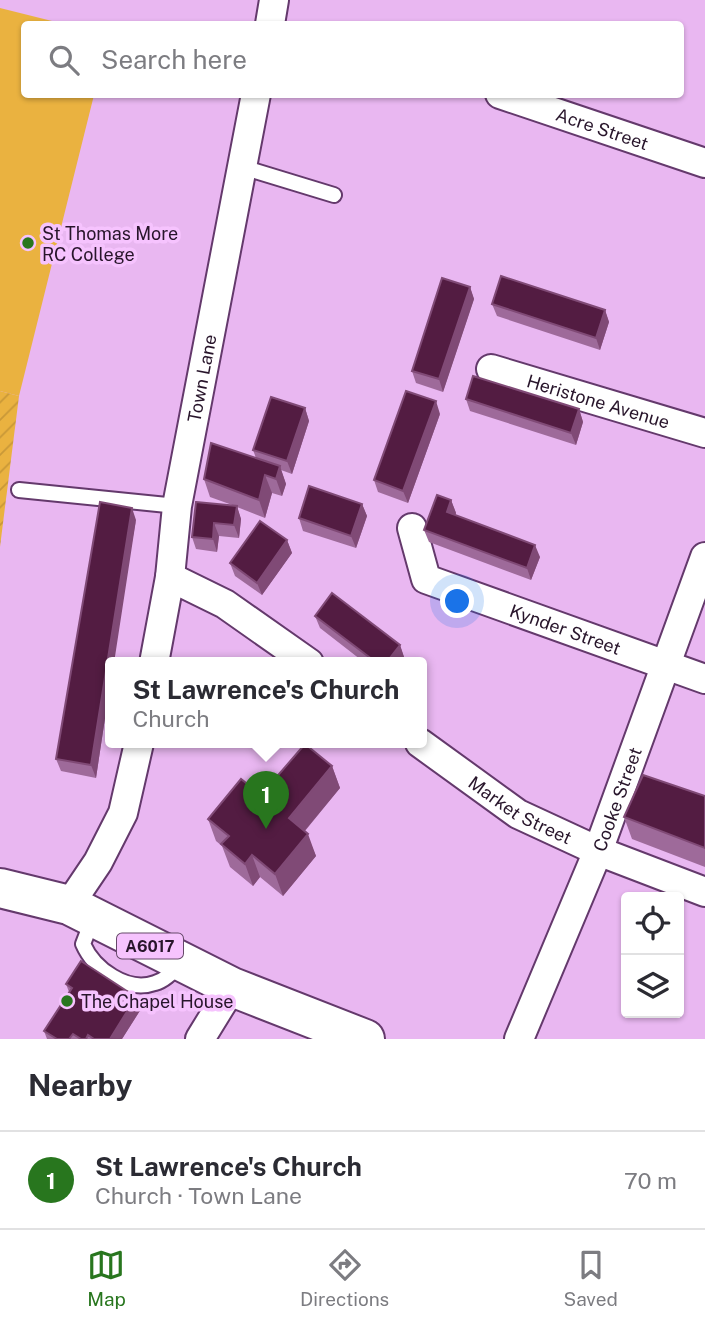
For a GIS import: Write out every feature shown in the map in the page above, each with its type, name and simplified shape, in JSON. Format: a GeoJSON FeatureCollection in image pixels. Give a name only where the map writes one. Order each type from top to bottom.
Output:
{"type":"FeatureCollection","features":[{"type":"Feature","properties":{"kind":"highway","name":"A6017"},"geometry":{"type":"LineString","coordinates":[[0,887],[81,912],[232,987],[365,1039]]}},
{"type":"Feature","properties":{"kind":"street","name":"Town Lane"},"geometry":{"type":"LineString","coordinates":[[156,657],[170,577],[177,506],[255,98]]}},
{"type":"Feature","properties":{"kind":"street","name":"Acre Street"},"geometry":{"type":"LineString","coordinates":[[512,98],[705,163]]}},
{"type":"Feature","properties":{"kind":"street","name":"Heristone Avenue"},"geometry":{"type":"LineString","coordinates":[[491,369],[705,433]]}},
{"type":"Feature","properties":{"kind":"street","name":"Kynder Street"},"geometry":{"type":"LineString","coordinates":[[412,528],[426,579],[705,679]]}},
{"type":"Feature","properties":{"kind":"street","name":"Cooke Street"},"geometry":{"type":"LineString","coordinates":[[519,1039],[598,851],[705,557]]}},
{"type":"Feature","properties":{"kind":"street"},"geometry":{"type":"LineString","coordinates":[[170,577],[225,604],[300,657]]}},
{"type":"Feature","properties":{"kind":"street","name":"Market Street"},"geometry":{"type":"LineString","coordinates":[[427,747],[518,814],[598,851],[705,892]]}},
{"type":"Feature","properties":{"kind":"street"},"geometry":{"type":"LineString","coordinates":[[81,912],[98,862],[123,813],[138,748]]}},
{"type":"Feature","properties":{"kind":"street"},"geometry":{"type":"LineString","coordinates":[[200,1039],[232,987]]}},
{"type":"Feature","properties":{"kind":"lane"},"geometry":{"type":"LineString","coordinates":[[242,167],[334,195]]}},
{"type":"Feature","properties":{"kind":"lane"},"geometry":{"type":"LineString","coordinates":[[19,490],[177,506]]}},
{"type":"Feature","properties":{"kind":"shaded area","name":"St Thomas More RC College"},"geometry":{"type":"Polygon","coordinates":[[[0,8],[52,21],[21,21],[21,98],[93,98],[19,396],[0,391],[0,8]]]}},
{"type":"Feature","properties":{"kind":"shaded area"},"geometry":{"type":"Polygon","coordinates":[[[0,391],[19,396],[0,547],[0,391]]]}},
{"type":"Feature","properties":{"kind":"building"},"geometry":{"type":"Polygon","coordinates":[[[501,276],[605,310],[596,338],[492,304],[501,276]]]}},
{"type":"Feature","properties":{"kind":"building"},"geometry":{"type":"Polygon","coordinates":[[[442,278],[470,287],[439,379],[412,371],[442,278]]]}},
{"type":"Feature","properties":{"kind":"building"},"geometry":{"type":"Polygon","coordinates":[[[473,376],[579,409],[571,433],[466,399],[473,376]]]}},
{"type":"Feature","properties":{"kind":"building"},"geometry":{"type":"Polygon","coordinates":[[[406,391],[436,401],[403,491],[374,480],[406,391]]]}},
{"type":"Feature","properties":{"kind":"building"},"geometry":{"type":"Polygon","coordinates":[[[271,397],[305,408],[287,461],[253,450],[271,397]]]}},
{"type":"Feature","properties":{"kind":"building"},"geometry":{"type":"Polygon","coordinates":[[[211,443],[280,466],[276,479],[265,475],[259,500],[204,479],[211,443]]]}},
{"type":"Feature","properties":{"kind":"building"},"geometry":{"type":"Polygon","coordinates":[[[309,486],[362,504],[351,536],[299,518],[309,486]]]}},
{"type":"Feature","properties":{"kind":"building"},"geometry":{"type":"Polygon","coordinates":[[[437,495],[451,500],[447,512],[535,545],[527,568],[424,530],[437,495]]]}},
{"type":"Feature","properties":{"kind":"building"},"geometry":{"type":"Polygon","coordinates":[[[100,502],[132,508],[108,657],[105,657],[105,677],[91,765],[56,759],[100,502]]]}},
{"type":"Feature","properties":{"kind":"building"},"geometry":{"type":"Polygon","coordinates":[[[196,502],[237,506],[234,525],[214,523],[213,539],[192,537],[196,502]]]}},
{"type":"Feature","properties":{"kind":"building"},"geometry":{"type":"Polygon","coordinates":[[[260,521],[287,540],[257,583],[230,563],[260,521]]]}},
{"type":"Feature","properties":{"kind":"building"},"geometry":{"type":"Polygon","coordinates":[[[332,593],[400,645],[391,657],[369,657],[315,616],[332,593]]]}},
{"type":"Feature","properties":{"kind":"building"},"geometry":{"type":"Polygon","coordinates":[[[302,748],[310,748],[332,766],[289,818],[308,834],[275,874],[252,855],[245,864],[221,844],[229,836],[208,819],[241,779],[261,795],[302,748]]]}},
{"type":"Feature","properties":{"kind":"building"},"geometry":{"type":"Polygon","coordinates":[[[643,775],[705,796],[705,848],[624,817],[643,775]]]}},
{"type":"Feature","properties":{"kind":"building"},"geometry":{"type":"Polygon","coordinates":[[[81,961],[136,997],[110,1039],[94,1039],[88,1035],[86,1039],[81,1039],[73,1034],[69,1039],[57,1039],[44,1031],[72,988],[66,984],[81,961]]]}},
{"type":"Feature","properties":{"kind":"place","name":"St Thomas More RC College"},"geometry":{"type":"Point","coordinates":[28,243]}},
{"type":"Feature","properties":{"kind":"place","name":"St Lawrence's Church"},"geometry":{"type":"Point","coordinates":[266,829]}},
{"type":"Feature","properties":{"kind":"place","name":"The Chapel House"},"geometry":{"type":"Point","coordinates":[67,1001]}}]}
